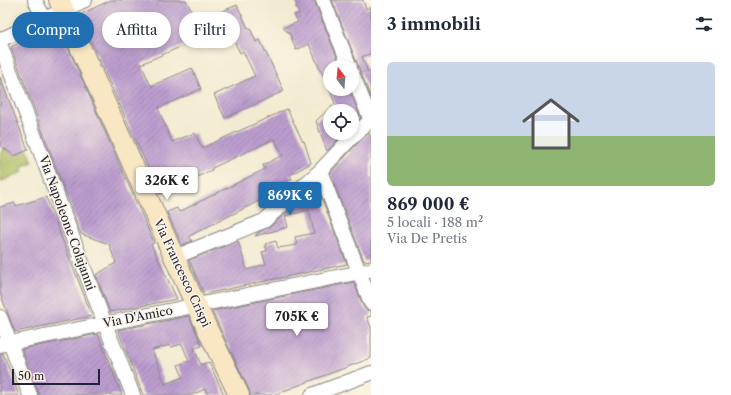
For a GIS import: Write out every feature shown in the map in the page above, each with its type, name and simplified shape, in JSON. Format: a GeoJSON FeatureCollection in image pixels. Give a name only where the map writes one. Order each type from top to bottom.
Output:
{"type":"FeatureCollection","features":[{"type":"Feature","properties":{"kind":"main road","name":"Via Francesco Crispi"},"geometry":{"type":"LineString","coordinates":[[63,10],[174,257],[239,395]]}},
{"type":"Feature","properties":{"kind":"street"},"geometry":{"type":"LineString","coordinates":[[35,0],[41,12]]}},
{"type":"Feature","properties":{"kind":"street"},"geometry":{"type":"LineString","coordinates":[[63,10],[85,0]]}},
{"type":"Feature","properties":{"kind":"street"},"geometry":{"type":"LineString","coordinates":[[323,0],[347,60]]}},
{"type":"Feature","properties":{"kind":"street"},"geometry":{"type":"LineString","coordinates":[[1,45],[12,38]]}},
{"type":"Feature","properties":{"kind":"street","name":"Via Napoleone Colajanni"},"geometry":{"type":"LineString","coordinates":[[1,45],[133,395]]}},
{"type":"Feature","properties":{"kind":"street"},"geometry":{"type":"LineString","coordinates":[[174,257],[264,221],[320,171],[353,136],[371,120],[368,103],[359,86]]}},
{"type":"Feature","properties":{"kind":"street"},"geometry":{"type":"LineString","coordinates":[[320,171],[365,271],[371,303]]}},
{"type":"Feature","properties":{"kind":"street","name":"Via D'Amico"},"geometry":{"type":"LineString","coordinates":[[5,344],[365,271]]}},
{"type":"Feature","properties":{"kind":"street"},"geometry":{"type":"LineString","coordinates":[[0,318],[5,344],[30,395]]}},
{"type":"Feature","properties":{"kind":"street"},"geometry":{"type":"LineString","coordinates":[[312,395],[371,373]]}},
{"type":"Feature","properties":{"kind":"green space"},"geometry":{"type":"Polygon","coordinates":[[[3,148],[14,156],[28,150],[33,162],[21,167],[23,172],[0,182],[0,155],[3,148]]]}},
{"type":"Feature","properties":{"kind":"building"},"geometry":{"type":"Polygon","coordinates":[[[111,0],[186,0],[192,12],[179,12],[179,48],[141,64],[151,86],[192,68],[201,89],[158,108],[172,142],[195,133],[202,148],[287,109],[303,142],[304,141],[311,163],[290,175],[292,179],[275,187],[277,192],[189,236],[192,241],[182,245],[167,212],[177,208],[179,212],[265,169],[263,165],[283,155],[274,139],[160,194],[94,48],[94,12],[85,12],[111,0]]]}},
{"type":"Feature","properties":{"kind":"building"},"geometry":{"type":"Polygon","coordinates":[[[295,0],[315,0],[338,60],[323,60],[323,74],[309,44],[296,50],[290,34],[283,28],[298,22],[294,15],[299,14],[296,7],[297,5],[295,0]]]}},
{"type":"Feature","properties":{"kind":"building"},"geometry":{"type":"Polygon","coordinates":[[[332,0],[363,0],[366,9],[371,7],[371,53],[362,57],[368,72],[371,72],[371,98],[359,68],[359,60],[356,60],[332,0]]]}},
{"type":"Feature","properties":{"kind":"building"},"geometry":{"type":"Polygon","coordinates":[[[237,5],[256,42],[260,40],[284,91],[225,118],[214,95],[255,76],[243,51],[240,53],[238,48],[240,48],[240,12],[220,12],[237,5]]]}},
{"type":"Feature","properties":{"kind":"building"},"geometry":{"type":"Polygon","coordinates":[[[11,47],[68,48],[154,243],[151,244],[177,299],[110,312],[96,275],[116,263],[109,244],[81,234],[11,47]]]}},
{"type":"Feature","properties":{"kind":"building"},"geometry":{"type":"Polygon","coordinates":[[[0,77],[28,150],[14,156],[0,145],[0,77]]]}},
{"type":"Feature","properties":{"kind":"building"},"geometry":{"type":"Polygon","coordinates":[[[332,96],[352,96],[355,104],[334,104],[335,103],[332,96]]]}},
{"type":"Feature","properties":{"kind":"building"},"geometry":{"type":"Polygon","coordinates":[[[323,114],[323,140],[337,140],[327,151],[316,121],[323,114]]]}},
{"type":"Feature","properties":{"kind":"building"},"geometry":{"type":"Polygon","coordinates":[[[369,133],[371,138],[371,260],[364,261],[330,173],[369,133]]]}},
{"type":"Feature","properties":{"kind":"building"},"geometry":{"type":"Polygon","coordinates":[[[317,186],[347,264],[204,294],[189,260],[238,241],[247,270],[266,264],[262,252],[267,251],[265,244],[276,241],[278,248],[297,245],[295,237],[314,233],[309,210],[285,216],[288,227],[255,236],[259,232],[270,227],[317,186]]]}},
{"type":"Feature","properties":{"kind":"building"},"geometry":{"type":"Polygon","coordinates":[[[46,197],[92,316],[15,332],[0,293],[0,207],[15,203],[16,206],[46,197]]]}},
{"type":"Feature","properties":{"kind":"building"},"geometry":{"type":"Polygon","coordinates":[[[354,282],[363,306],[366,310],[371,311],[371,316],[367,317],[371,327],[371,358],[273,395],[250,395],[212,311],[354,282]]]}},
{"type":"Feature","properties":{"kind":"building"},"geometry":{"type":"Polygon","coordinates":[[[189,316],[202,346],[194,348],[201,365],[209,362],[224,395],[208,395],[205,389],[192,395],[143,395],[118,330],[189,316]],[[182,344],[171,347],[170,345],[152,350],[165,384],[183,377],[178,365],[189,361],[182,344]]]}},
{"type":"Feature","properties":{"kind":"building"},"geometry":{"type":"Polygon","coordinates":[[[98,334],[122,395],[39,395],[22,349],[98,334]]]}},
{"type":"Feature","properties":{"kind":"building"},"geometry":{"type":"Polygon","coordinates":[[[0,353],[3,353],[19,395],[0,395],[0,353]]]}}]}
